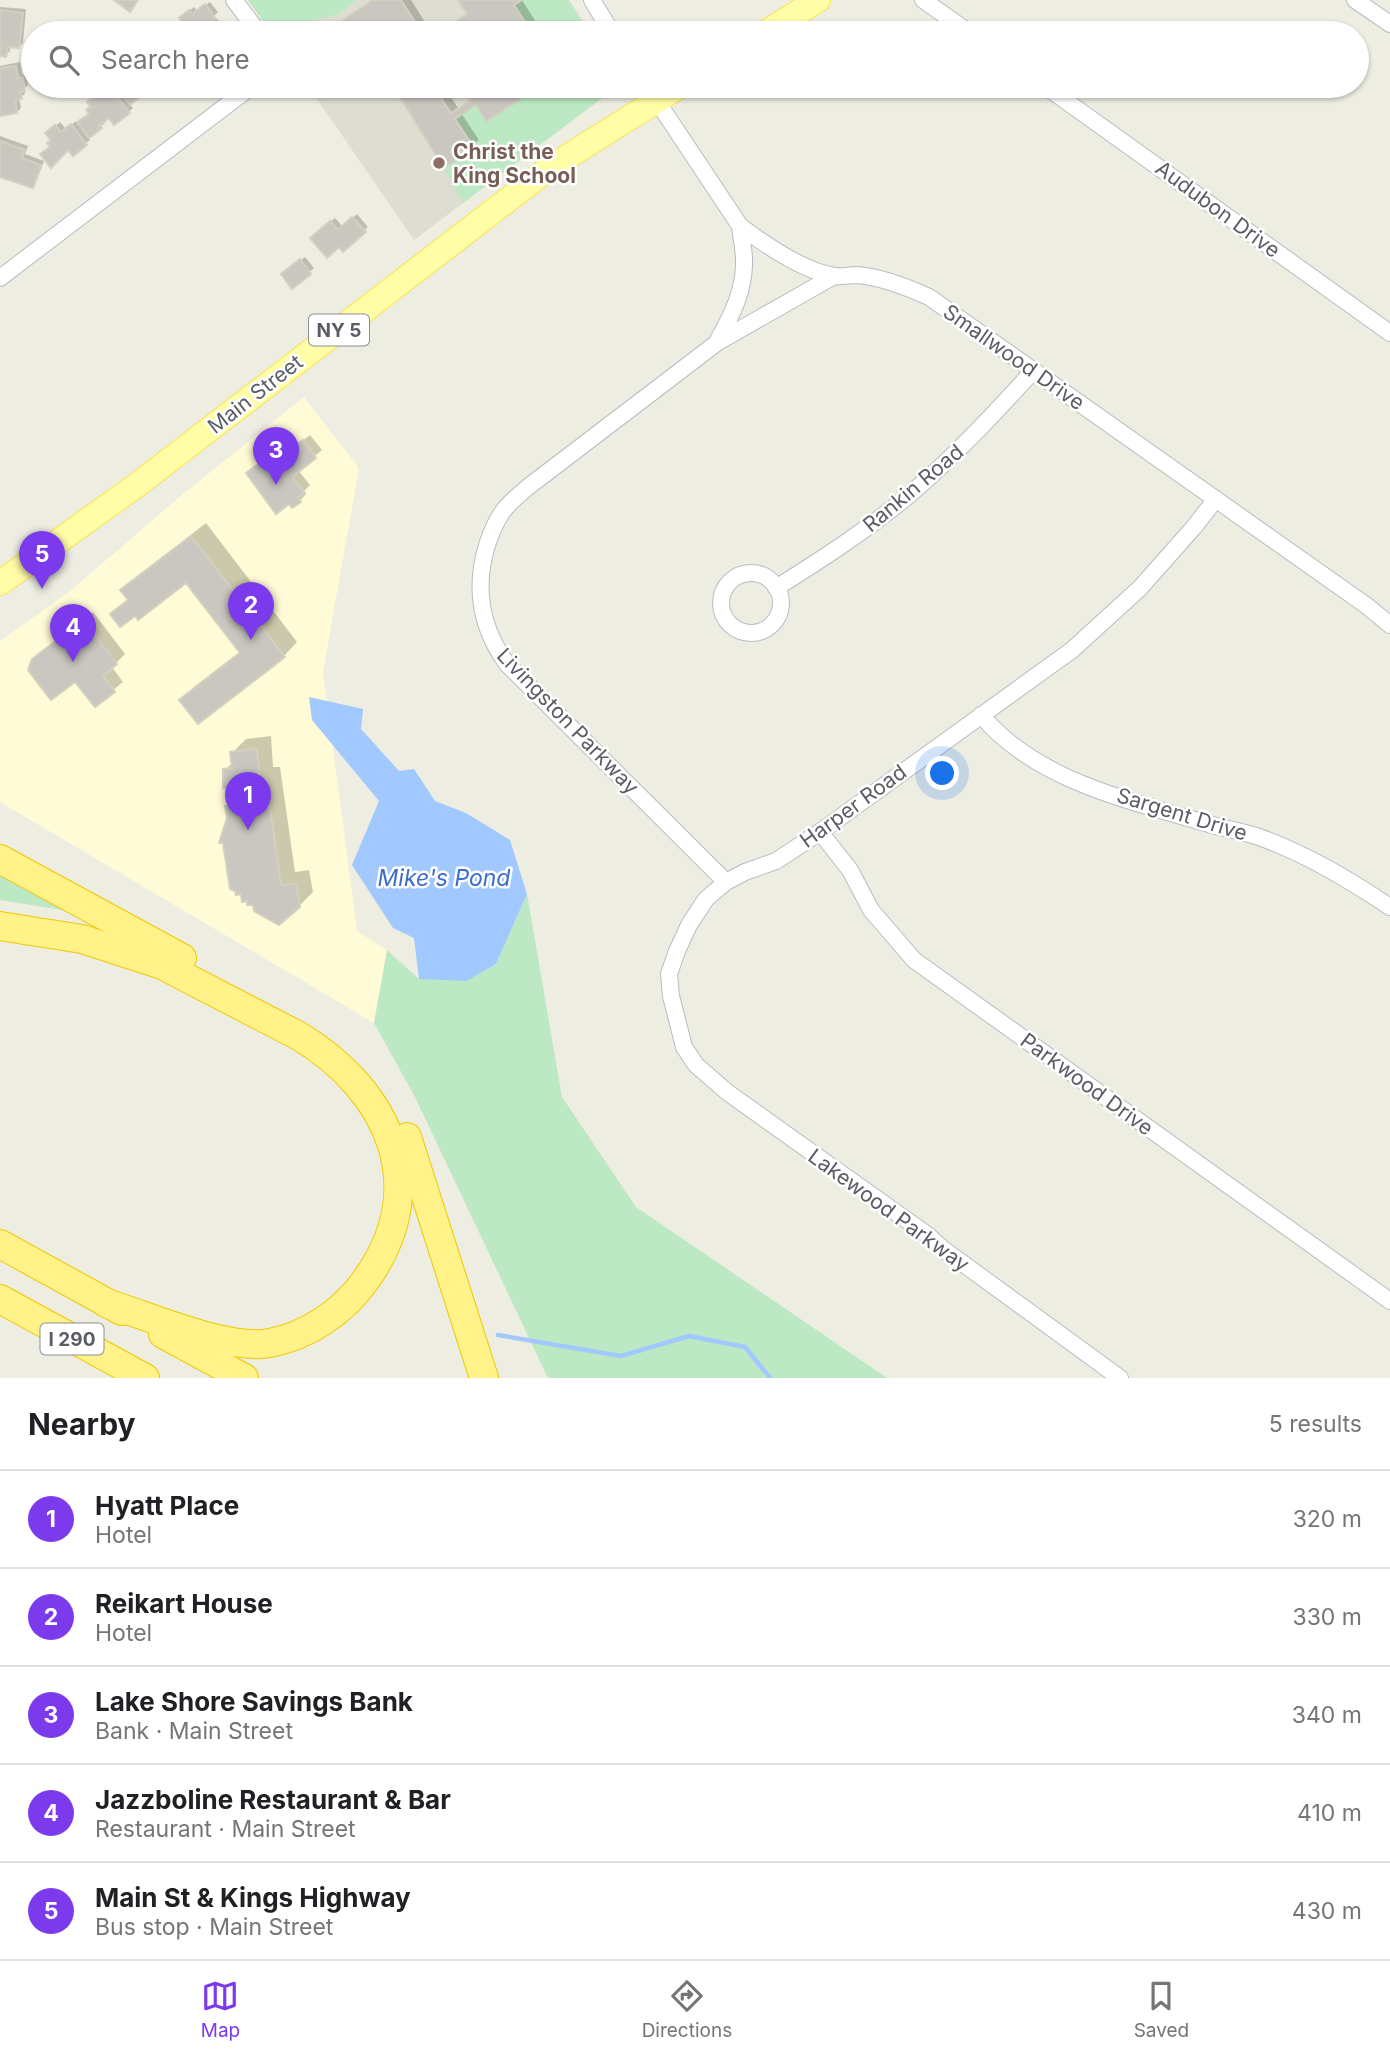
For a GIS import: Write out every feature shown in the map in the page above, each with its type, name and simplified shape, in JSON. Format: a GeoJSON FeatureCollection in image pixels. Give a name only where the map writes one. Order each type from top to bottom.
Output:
{"type":"FeatureCollection","features":[{"type":"Feature","properties":{"kind":"highway"},"geometry":{"type":"LineString","coordinates":[[0,859],[329,1038],[361,1064],[380,1085],[406,1134],[484,1378]]}},
{"type":"Feature","properties":{"kind":"highway"},"geometry":{"type":"LineString","coordinates":[[0,911],[97,928],[185,959]]}},
{"type":"Feature","properties":{"kind":"highway"},"geometry":{"type":"LineString","coordinates":[[0,926],[82,939],[162,965],[299,1035],[320,1049],[369,1097],[392,1146],[399,1176],[399,1202],[386,1248],[357,1293],[334,1314],[312,1327],[270,1343],[249,1345],[197,1332],[106,1303]]}},
{"type":"Feature","properties":{"kind":"highway","name":"I 290"},"geometry":{"type":"LineString","coordinates":[[0,1244],[244,1378]]}},
{"type":"Feature","properties":{"kind":"highway","name":"I 290"},"geometry":{"type":"LineString","coordinates":[[0,1299],[145,1378]]}},
{"type":"Feature","properties":{"kind":"main road"},"geometry":{"type":"LineString","coordinates":[[784,21],[818,0]]}},
{"type":"Feature","properties":{"kind":"main road","name":"Main Street"},"geometry":{"type":"LineString","coordinates":[[0,582],[137,485],[548,169],[645,98]]}},
{"type":"Feature","properties":{"kind":"street"},"geometry":{"type":"LineString","coordinates":[[234,0],[250,21]]}},
{"type":"Feature","properties":{"kind":"street"},"geometry":{"type":"LineString","coordinates":[[592,0],[605,21]]}},
{"type":"Feature","properties":{"kind":"street"},"geometry":{"type":"LineString","coordinates":[[923,0],[953,21]]}},
{"type":"Feature","properties":{"kind":"street"},"geometry":{"type":"LineString","coordinates":[[1355,0],[1390,24]]}},
{"type":"Feature","properties":{"kind":"street"},"geometry":{"type":"LineString","coordinates":[[0,277],[236,98]]}},
{"type":"Feature","properties":{"kind":"street","name":"Smallwood Drive"},"geometry":{"type":"LineString","coordinates":[[655,98],[740,226],[791,260],[834,276],[858,275],[911,288],[929,298],[1216,499],[1390,625]]}},
{"type":"Feature","properties":{"kind":"street","name":"Audubon Drive"},"geometry":{"type":"LineString","coordinates":[[1062,98],[1390,333]]}},
{"type":"Feature","properties":{"kind":"street","name":"Livingston Parkway"},"geometry":{"type":"LineString","coordinates":[[718,342],[735,309],[741,286],[744,260],[740,226]]}},
{"type":"Feature","properties":{"kind":"street","name":"Livingston Parkway"},"geometry":{"type":"LineString","coordinates":[[726,882],[507,664],[487,632],[480,597],[484,556],[504,509],[528,487],[718,342],[834,276]]}},
{"type":"Feature","properties":{"kind":"street","name":"Rankin Road"},"geometry":{"type":"LineString","coordinates":[[776,588],[829,554],[909,495],[990,419],[1034,370]]}},
{"type":"Feature","properties":{"kind":"street","name":"Harper Road"},"geometry":{"type":"LineString","coordinates":[[677,1025],[669,974],[689,925],[706,899],[726,882],[776,861],[820,832],[1072,650],[1140,587],[1216,499]]}},
{"type":"Feature","properties":{"kind":"street","name":"Sargent Drive"},"geometry":{"type":"LineString","coordinates":[[981,715],[1012,747],[1074,780],[1126,799],[1256,836],[1290,849],[1344,877],[1390,906]]}},
{"type":"Feature","properties":{"kind":"street","name":"Parkwood Drive"},"geometry":{"type":"LineString","coordinates":[[820,832],[850,870],[871,910],[914,960],[1390,1301]]}},
{"type":"Feature","properties":{"kind":"street","name":"Lakewood Parkway"},"geometry":{"type":"LineString","coordinates":[[677,1025],[684,1047],[696,1065],[727,1092],[929,1236],[1120,1378]]}},
{"type":"Feature","properties":{"kind":"shaded area"},"geometry":{"type":"Polygon","coordinates":[[[248,0],[569,0],[583,21],[263,21],[248,0]]]}},
{"type":"Feature","properties":{"kind":"shaded area","name":"Christ the King School"},"geometry":{"type":"Polygon","coordinates":[[[316,98],[602,98],[414,240],[316,98]]]}},
{"type":"Feature","properties":{"kind":"shaded area"},"geometry":{"type":"Polygon","coordinates":[[[304,397],[359,468],[323,672],[357,931],[387,950],[374,1023],[0,802],[0,641],[69,592],[183,494],[304,397]]]}},
{"type":"Feature","properties":{"kind":"green space"},"geometry":{"type":"Polygon","coordinates":[[[248,0],[356,0],[338,13],[318,18],[318,21],[263,21],[248,0]]]}},
{"type":"Feature","properties":{"kind":"green space"},"geometry":{"type":"Polygon","coordinates":[[[522,0],[568,0],[581,21],[524,21],[514,5],[522,0]]]}},
{"type":"Feature","properties":{"kind":"green space"},"geometry":{"type":"Polygon","coordinates":[[[523,98],[602,98],[463,203],[444,168],[473,149],[455,119],[476,105],[486,121],[523,98]]]}},
{"type":"Feature","properties":{"kind":"green space"},"geometry":{"type":"Polygon","coordinates":[[[0,867],[68,911],[0,900],[0,867]]]}},
{"type":"Feature","properties":{"kind":"green space"},"geometry":{"type":"Polygon","coordinates":[[[527,894],[562,1097],[636,1207],[887,1378],[548,1378],[414,1095],[374,1023],[387,950],[419,979],[496,964],[527,894]]]}},
{"type":"Feature","properties":{"kind":"water","name":"Mike's Pond"},"geometry":{"type":"Polygon","coordinates":[[[309,697],[363,709],[361,729],[399,771],[414,769],[435,801],[466,813],[510,840],[527,894],[496,964],[466,981],[419,979],[414,938],[393,928],[352,865],[379,801],[312,720],[309,697]]]}},
{"type":"Feature","properties":{"kind":"building"},"geometry":{"type":"Polygon","coordinates":[[[114,0],[138,0],[130,12],[114,0]]]}},
{"type":"Feature","properties":{"kind":"building"},"geometry":{"type":"Polygon","coordinates":[[[373,0],[401,0],[414,21],[341,21],[373,0]]]}},
{"type":"Feature","properties":{"kind":"building"},"geometry":{"type":"Polygon","coordinates":[[[458,0],[522,0],[514,5],[524,21],[459,21],[467,14],[458,0]]]}},
{"type":"Feature","properties":{"kind":"building"},"geometry":{"type":"Polygon","coordinates":[[[205,4],[215,18],[211,21],[181,21],[179,18],[189,10],[192,14],[205,4]]]}},
{"type":"Feature","properties":{"kind":"building"},"geometry":{"type":"Polygon","coordinates":[[[0,10],[23,13],[19,48],[8,47],[6,57],[0,56],[0,10]]]}},
{"type":"Feature","properties":{"kind":"building"},"geometry":{"type":"Polygon","coordinates":[[[16,66],[18,78],[21,77],[22,99],[15,100],[17,113],[0,116],[0,68],[16,66]]]}},
{"type":"Feature","properties":{"kind":"building"},"geometry":{"type":"Polygon","coordinates":[[[92,98],[118,98],[130,113],[114,125],[109,118],[100,125],[102,128],[89,138],[77,122],[89,114],[86,110],[90,107],[87,102],[92,98]]]}},
{"type":"Feature","properties":{"kind":"building"},"geometry":{"type":"Polygon","coordinates":[[[125,98],[138,98],[130,105],[125,98]]]}},
{"type":"Feature","properties":{"kind":"building"},"geometry":{"type":"Polygon","coordinates":[[[400,98],[441,98],[451,113],[470,101],[468,98],[523,98],[486,121],[476,105],[455,119],[474,148],[444,168],[400,98]]]}},
{"type":"Feature","properties":{"kind":"building"},"geometry":{"type":"Polygon","coordinates":[[[71,124],[87,145],[73,156],[68,150],[51,168],[40,154],[50,147],[47,143],[51,140],[45,133],[55,125],[61,132],[71,124]]]}},
{"type":"Feature","properties":{"kind":"building"},"geometry":{"type":"Polygon","coordinates":[[[0,141],[25,150],[22,158],[41,165],[33,188],[0,177],[0,141]]]}},
{"type":"Feature","properties":{"kind":"building"},"geometry":{"type":"Polygon","coordinates":[[[352,217],[366,232],[343,252],[339,247],[327,258],[310,238],[330,221],[338,230],[352,217]]]}},
{"type":"Feature","properties":{"kind":"building"},"geometry":{"type":"Polygon","coordinates":[[[300,259],[311,274],[292,289],[281,274],[300,259]]]}},
{"type":"Feature","properties":{"kind":"building"},"geometry":{"type":"Polygon","coordinates":[[[303,440],[316,458],[292,477],[305,493],[298,498],[301,502],[292,508],[289,504],[276,514],[246,473],[277,450],[282,456],[303,440]]]}},
{"type":"Feature","properties":{"kind":"building"},"geometry":{"type":"Polygon","coordinates":[[[191,536],[285,657],[198,724],[179,700],[240,653],[186,583],[138,620],[135,616],[120,627],[110,614],[128,600],[120,590],[191,536]]]}},
{"type":"Feature","properties":{"kind":"building"},"geometry":{"type":"Polygon","coordinates":[[[83,620],[117,664],[103,676],[115,692],[95,707],[75,682],[51,700],[28,670],[32,659],[83,620]]]}},
{"type":"Feature","properties":{"kind":"building"},"geometry":{"type":"Polygon","coordinates":[[[257,749],[260,780],[266,780],[281,885],[296,883],[300,907],[279,925],[254,911],[253,905],[247,905],[247,901],[242,902],[241,894],[236,895],[235,891],[230,889],[223,843],[219,843],[227,818],[225,806],[228,806],[227,789],[223,788],[223,769],[232,768],[230,752],[257,749]]]}},
{"type":"Feature","properties":{"kind":"waterway"},"geometry":{"type":"LineString","coordinates":[[498,1335],[621,1356],[689,1336],[745,1347],[770,1378]]}},
{"type":"Feature","properties":{"kind":"place","name":"Christ the King School"},"geometry":{"type":"Point","coordinates":[439,163]}},
{"type":"Feature","properties":{"kind":"place","name":"Lake Shore Savings Bank"},"geometry":{"type":"Point","coordinates":[276,485]}},
{"type":"Feature","properties":{"kind":"place","name":"Main St & Kings Highway"},"geometry":{"type":"Point","coordinates":[42,589]}},
{"type":"Feature","properties":{"kind":"place","name":"Reikart House"},"geometry":{"type":"Point","coordinates":[251,640]}},
{"type":"Feature","properties":{"kind":"place","name":"Jazzboline Restaurant & Bar"},"geometry":{"type":"Point","coordinates":[73,662]}},
{"type":"Feature","properties":{"kind":"place","name":"Hyatt Place"},"geometry":{"type":"Point","coordinates":[248,830]}}]}
